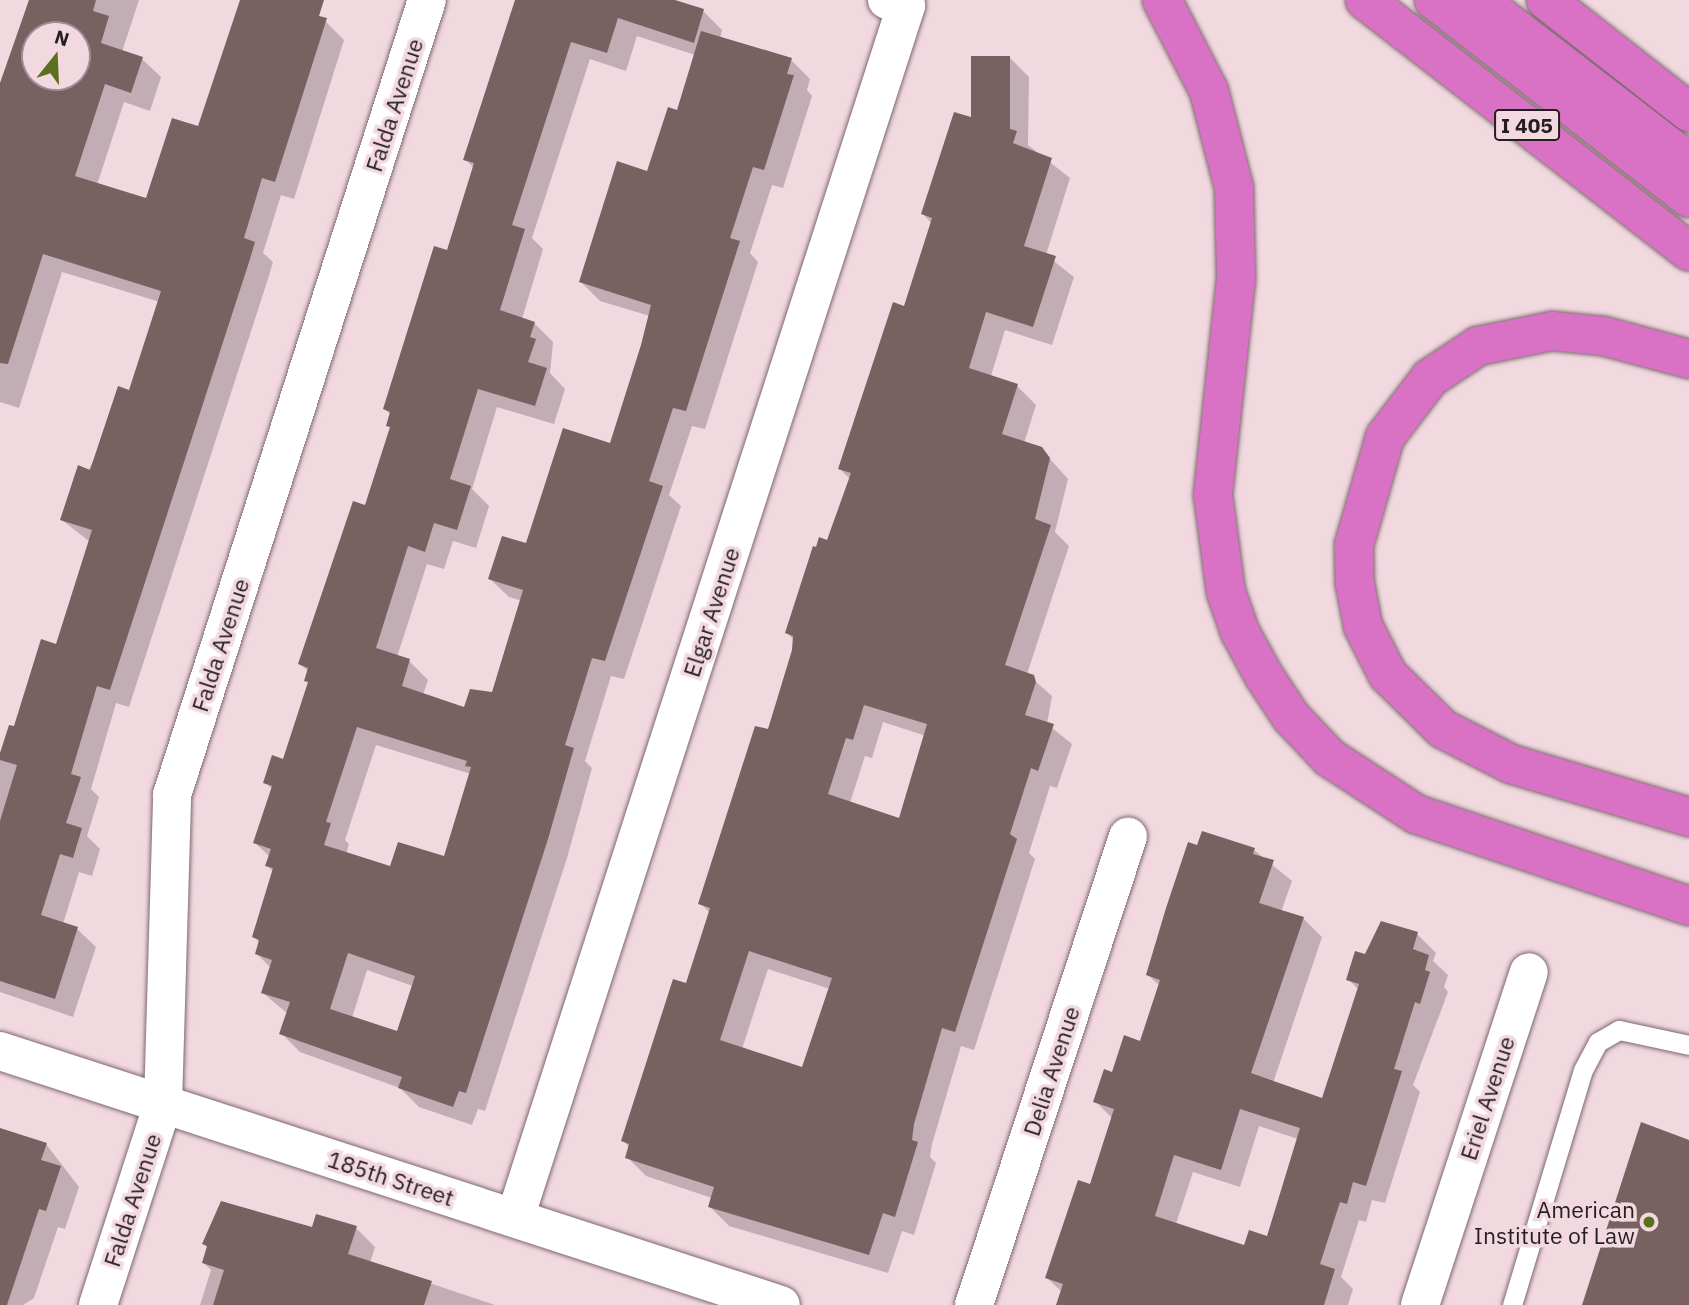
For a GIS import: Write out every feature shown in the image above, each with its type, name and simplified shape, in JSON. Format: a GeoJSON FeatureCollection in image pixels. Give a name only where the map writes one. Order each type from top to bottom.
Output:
{"type":"FeatureCollection","features":[{"type":"Feature","properties":{"kind":"highway"},"geometry":{"type":"LineString","coordinates":[[1162,0],[1209,91],[1234,188],[1236,279],[1213,495],[1227,592],[1240,632],[1264,676],[1291,717],[1330,758],[1416,814],[1689,906]]}},
{"type":"Feature","properties":{"kind":"highway","name":"I 405"},"geometry":{"type":"LineString","coordinates":[[1365,0],[1689,251]]}},
{"type":"Feature","properties":{"kind":"highway"},"geometry":{"type":"LineString","coordinates":[[1434,0],[1689,198]]}},
{"type":"Feature","properties":{"kind":"highway"},"geometry":{"type":"LineString","coordinates":[[1479,0],[1689,162]]}},
{"type":"Feature","properties":{"kind":"highway"},"geometry":{"type":"LineString","coordinates":[[1546,0],[1689,111]]}},
{"type":"Feature","properties":{"kind":"highway"},"geometry":{"type":"LineString","coordinates":[[1689,359],[1603,336],[1552,331],[1478,346],[1430,378],[1385,437],[1354,545],[1355,584],[1363,626],[1388,675],[1443,729],[1511,764],[1689,817]]}},
{"type":"Feature","properties":{"kind":"street","name":"Falda Avenue"},"geometry":{"type":"LineString","coordinates":[[98,1305],[163,1104],[172,795],[427,0]]}},
{"type":"Feature","properties":{"kind":"street","name":"Elgar Avenue"},"geometry":{"type":"LineString","coordinates":[[515,1218],[896,3]]}},
{"type":"Feature","properties":{"kind":"street","name":"Delia Avenue"},"geometry":{"type":"LineString","coordinates":[[974,1305],[1128,837]]}},
{"type":"Feature","properties":{"kind":"street","name":"Eriel Avenue"},"geometry":{"type":"LineString","coordinates":[[1420,1305],[1529,972]]}},
{"type":"Feature","properties":{"kind":"street","name":"185th Street"},"geometry":{"type":"LineString","coordinates":[[0,1051],[781,1305]]}},
{"type":"Feature","properties":{"kind":"lane"},"geometry":{"type":"LineString","coordinates":[[1512,1305],[1583,1070],[1598,1042],[1619,1030],[1689,1045]]}},
{"type":"Feature","properties":{"kind":"building"},"geometry":{"type":"Polygon","coordinates":[[[29,0],[96,0],[93,11],[109,16],[101,43],[143,57],[131,93],[105,84],[75,176],[146,198],[172,118],[198,126],[240,0],[324,0],[319,16],[327,18],[275,182],[262,178],[244,238],[255,242],[250,259],[110,690],[97,686],[71,774],[81,777],[66,823],[82,828],[73,858],[60,854],[41,915],[78,927],[55,999],[0,981],[0,821],[17,765],[0,760],[0,753],[9,725],[14,726],[41,639],[56,644],[92,530],[60,520],[78,465],[90,470],[118,386],[129,390],[161,291],[43,254],[8,364],[0,363],[0,83],[21,23],[21,91],[91,91],[91,21],[22,21],[29,0]]]}},
{"type":"Feature","properties":{"kind":"building"},"geometry":{"type":"Polygon","coordinates":[[[515,0],[675,0],[704,9],[694,43],[618,18],[607,53],[571,42],[512,225],[525,229],[500,310],[535,322],[530,337],[536,339],[528,362],[547,368],[535,406],[478,389],[450,479],[471,486],[457,530],[434,523],[425,552],[408,546],[376,648],[410,659],[402,686],[464,707],[470,689],[492,692],[523,590],[488,579],[502,536],[526,543],[563,428],[610,443],[641,345],[651,305],[579,282],[617,161],[647,171],[668,107],[677,110],[701,31],[792,58],[787,74],[794,75],[764,170],[753,167],[730,238],[740,241],[686,411],[673,408],[649,481],[663,486],[605,661],[592,658],[565,745],[574,748],[548,839],[466,1093],[459,1091],[453,1107],[398,1088],[402,1077],[279,1034],[290,1002],[261,993],[272,960],[255,954],[259,940],[252,937],[273,868],[265,866],[271,849],[253,843],[272,786],[263,783],[272,755],[283,759],[308,682],[304,681],[308,668],[298,664],[353,501],[365,505],[390,427],[386,426],[390,412],[383,409],[434,246],[447,250],[474,163],[463,160],[515,0]],[[357,727],[326,822],[331,823],[324,845],[390,866],[398,842],[444,856],[471,767],[465,766],[467,761],[357,727]],[[348,953],[330,1009],[397,1031],[415,976],[348,953]]]}},
{"type":"Feature","properties":{"kind":"building"},"geometry":{"type":"Polygon","coordinates":[[[971,56],[1010,56],[1010,129],[1017,131],[1013,143],[1052,158],[1024,246],[1056,256],[1033,327],[986,312],[969,368],[1018,384],[1002,434],[1042,447],[1050,458],[1035,519],[1051,525],[1005,665],[1034,675],[1036,682],[1025,715],[1054,724],[1038,771],[1031,768],[1010,834],[1017,839],[955,1032],[942,1028],[914,1124],[912,1140],[918,1142],[895,1217],[883,1213],[869,1255],[708,1207],[714,1187],[625,1158],[629,1144],[621,1141],[673,979],[686,983],[710,908],[698,904],[755,726],[768,729],[792,650],[793,636],[785,633],[813,546],[816,547],[819,537],[827,540],[851,473],[838,469],[893,302],[904,306],[932,218],[921,214],[954,112],[971,117],[971,56]],[[864,705],[853,740],[846,738],[828,794],[899,818],[927,724],[864,705]],[[749,951],[720,1040],[802,1067],[832,978],[749,951]]]}},
{"type":"Feature","properties":{"kind":"building"},"geometry":{"type":"Polygon","coordinates":[[[1202,831],[1255,848],[1253,854],[1274,860],[1259,903],[1304,917],[1251,1073],[1322,1098],[1359,984],[1346,980],[1355,951],[1365,954],[1381,921],[1418,932],[1413,949],[1429,955],[1425,970],[1430,972],[1420,1004],[1415,1002],[1394,1069],[1402,1071],[1366,1186],[1353,1182],[1347,1204],[1340,1202],[1320,1264],[1335,1269],[1324,1305],[1056,1305],[1063,1284],[1045,1278],[1078,1180],[1090,1184],[1114,1109],[1093,1102],[1104,1069],[1112,1072],[1124,1035],[1140,1041],[1160,980],[1146,975],[1188,842],[1197,845],[1202,831]],[[1240,1109],[1221,1170],[1174,1155],[1155,1216],[1244,1245],[1249,1230],[1267,1236],[1300,1128],[1240,1109]]]}},
{"type":"Feature","properties":{"kind":"building","name":"American Institute of Law"},"geometry":{"type":"Polygon","coordinates":[[[1641,1122],[1689,1140],[1689,1305],[1582,1305],[1641,1122]]]}},
{"type":"Feature","properties":{"kind":"building"},"geometry":{"type":"Polygon","coordinates":[[[0,1128],[47,1143],[41,1160],[61,1166],[46,1211],[39,1209],[7,1305],[0,1305],[0,1128]]]}},
{"type":"Feature","properties":{"kind":"building"},"geometry":{"type":"Polygon","coordinates":[[[221,1201],[312,1227],[316,1214],[357,1226],[348,1254],[432,1281],[424,1305],[213,1305],[224,1270],[202,1263],[207,1246],[202,1244],[221,1201]]]}},
{"type":"Feature","properties":{"kind":"place","name":"American Institute of Law"},"geometry":{"type":"Point","coordinates":[1649,1222]}}]}
